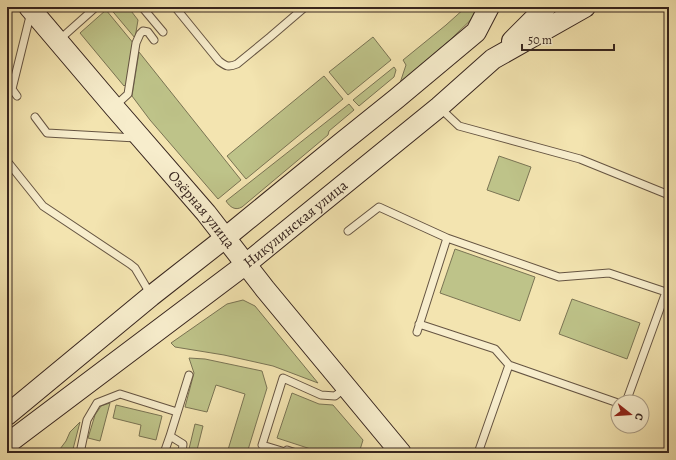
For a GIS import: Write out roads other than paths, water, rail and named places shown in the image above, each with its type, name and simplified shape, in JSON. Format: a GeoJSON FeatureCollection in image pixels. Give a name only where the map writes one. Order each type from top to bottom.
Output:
{"type":"FeatureCollection","features":[{"type":"Feature","properties":{"kind":"main road"},"geometry":{"type":"LineString","coordinates":[[476,32],[489,7]]}},
{"type":"Feature","properties":{"kind":"main road"},"geometry":{"type":"LineString","coordinates":[[7,415],[151,296],[396,99],[476,32],[503,7]]}},
{"type":"Feature","properties":{"kind":"main road"},"geometry":{"type":"LineString","coordinates":[[493,59],[546,7]]}},
{"type":"Feature","properties":{"kind":"main road","name":"Никулинская улица"},"geometry":{"type":"LineString","coordinates":[[7,444],[246,264],[493,59],[585,7]]}},
{"type":"Feature","properties":{"kind":"main road","name":"Озёрная улица"},"geometry":{"type":"LineString","coordinates":[[30,9],[206,213],[265,289],[401,453]]}},
{"type":"Feature","properties":{"kind":"main road"},"geometry":{"type":"LineString","coordinates":[[172,279],[182,276],[188,277],[196,284],[198,288],[197,298],[195,303],[191,306]]}},
{"type":"Feature","properties":{"kind":"lane"},"geometry":{"type":"LineString","coordinates":[[57,41],[96,7]]}},
{"type":"Feature","properties":{"kind":"lane"},"geometry":{"type":"LineString","coordinates":[[142,7],[163,32]]}},
{"type":"Feature","properties":{"kind":"lane"},"geometry":{"type":"LineString","coordinates":[[175,7],[219,61],[225,66],[231,66],[236,64],[270,37],[305,7]]}},
{"type":"Feature","properties":{"kind":"lane"},"geometry":{"type":"LineString","coordinates":[[18,96],[12,89],[30,9]]}},
{"type":"Feature","properties":{"kind":"lane"},"geometry":{"type":"LineString","coordinates":[[114,107],[128,94],[136,43],[140,34],[143,31],[148,32],[154,40]]}},
{"type":"Feature","properties":{"kind":"lane"},"geometry":{"type":"LineString","coordinates":[[438,106],[459,126],[580,159],[669,195]]}},
{"type":"Feature","properties":{"kind":"lane"},"geometry":{"type":"LineString","coordinates":[[35,117],[47,133],[141,138]]}},
{"type":"Feature","properties":{"kind":"lane"},"geometry":{"type":"LineString","coordinates":[[7,161],[43,206],[135,268],[151,296]]}},
{"type":"Feature","properties":{"kind":"lane"},"geometry":{"type":"LineString","coordinates":[[348,231],[379,207],[447,238],[559,277],[609,273],[666,292],[629,394]]}},
{"type":"Feature","properties":{"kind":"lane"},"geometry":{"type":"LineString","coordinates":[[417,332],[447,238]]}},
{"type":"Feature","properties":{"kind":"lane"},"geometry":{"type":"LineString","coordinates":[[419,324],[495,349],[509,365],[610,400]]}},
{"type":"Feature","properties":{"kind":"lane"},"geometry":{"type":"LineString","coordinates":[[478,453],[509,365]]}},
{"type":"Feature","properties":{"kind":"lane"},"geometry":{"type":"LineString","coordinates":[[164,453],[189,375]]}},
{"type":"Feature","properties":{"kind":"lane"},"geometry":{"type":"LineString","coordinates":[[296,453],[287,450],[284,452],[262,445],[283,378],[321,395],[335,396],[346,387]]}},
{"type":"Feature","properties":{"kind":"lane"},"geometry":{"type":"LineString","coordinates":[[80,453],[87,420],[97,403],[120,394],[177,412]]}},
{"type":"Feature","properties":{"kind":"lane"},"geometry":{"type":"LineString","coordinates":[[170,436],[183,444],[182,453]]}}]}
